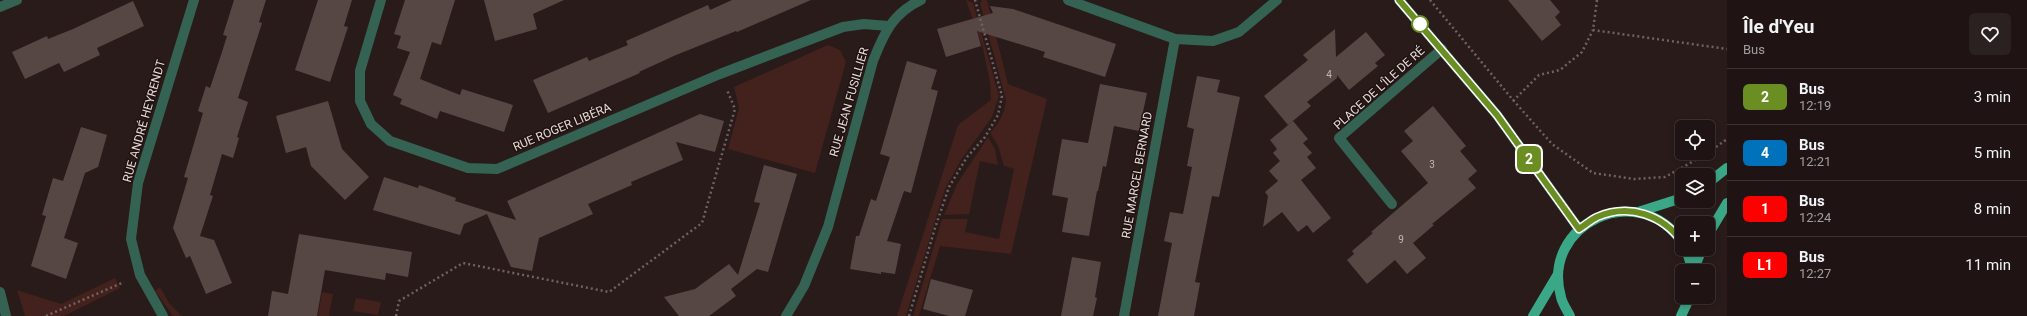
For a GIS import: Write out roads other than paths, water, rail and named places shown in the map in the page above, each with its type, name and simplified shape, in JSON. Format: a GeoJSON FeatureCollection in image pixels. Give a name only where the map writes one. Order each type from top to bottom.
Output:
{"type":"FeatureCollection","features":[{"type":"Feature","properties":{"kind":"main road"},"geometry":{"type":"LineString","coordinates":[[1715,177],[1727,168]]}},
{"type":"Feature","properties":{"kind":"main road"},"geometry":{"type":"LineString","coordinates":[[1638,212],[1675,200]]}},
{"type":"Feature","properties":{"kind":"main road"},"geometry":{"type":"LineString","coordinates":[[1715,223],[1727,203]]}},
{"type":"Feature","properties":{"kind":"main road"},"geometry":{"type":"LineString","coordinates":[[1570,316],[1560,297],[1558,274],[1561,258],[1568,242],[1579,229],[1597,217],[1617,211],[1638,212],[1658,219],[1675,232]]}},
{"type":"Feature","properties":{"kind":"main road"},"geometry":{"type":"LineString","coordinates":[[1533,316],[1558,274]]}},
{"type":"Feature","properties":{"kind":"main road"},"geometry":{"type":"LineString","coordinates":[[1681,316],[1687,304]]}},
{"type":"Feature","properties":{"kind":"street"},"geometry":{"type":"LineString","coordinates":[[0,8],[16,0]]}},
{"type":"Feature","properties":{"kind":"street","name":"RUE ANDRÉ HEYRENDT"},"geometry":{"type":"LineString","coordinates":[[162,316],[140,275],[132,239],[138,183],[194,0]]}},
{"type":"Feature","properties":{"kind":"street","name":"RUE ROGER LIBÉRA"},"geometry":{"type":"LineString","coordinates":[[382,0],[360,71],[360,101],[371,124],[390,141],[468,168],[497,169],[720,74],[843,27],[864,24],[888,26]]}},
{"type":"Feature","properties":{"kind":"street","name":"RUE JEAN FUSILLIER"},"geometry":{"type":"LineString","coordinates":[[786,316],[804,286],[828,227],[872,61],[888,26],[900,13],[921,0]]}},
{"type":"Feature","properties":{"kind":"street"},"geometry":{"type":"LineString","coordinates":[[1068,0],[1175,39],[1213,41],[1239,32],[1277,0]]}},
{"type":"Feature","properties":{"kind":"street"},"geometry":{"type":"LineString","coordinates":[[1399,0],[1442,48],[1497,115],[1579,229]]}},
{"type":"Feature","properties":{"kind":"street","name":"RUE MARCEL BERNARD"},"geometry":{"type":"LineString","coordinates":[[1124,316],[1175,39]]}},
{"type":"Feature","properties":{"kind":"street","name":"PLACE DE L'ÎLE DE RÉ"},"geometry":{"type":"LineString","coordinates":[[1392,204],[1339,138],[1442,48]]}},
{"type":"Feature","properties":{"kind":"street"},"geometry":{"type":"LineString","coordinates":[[0,292],[6,316]]}}]}
